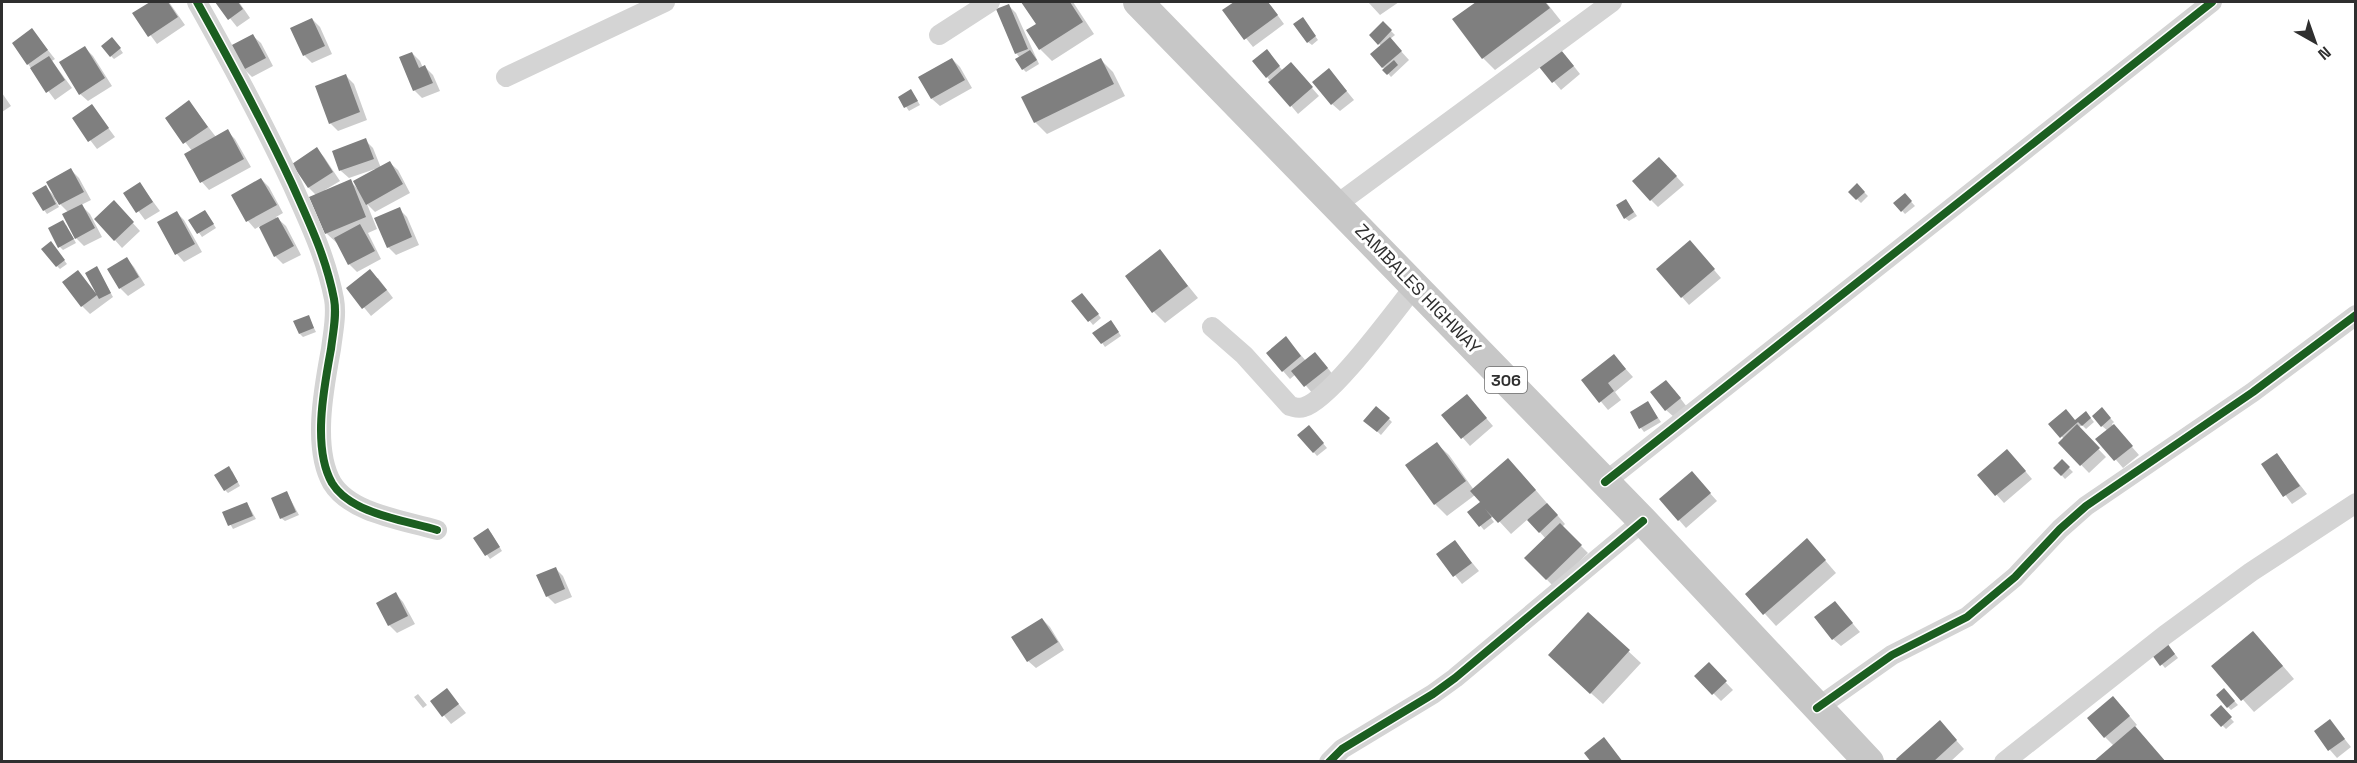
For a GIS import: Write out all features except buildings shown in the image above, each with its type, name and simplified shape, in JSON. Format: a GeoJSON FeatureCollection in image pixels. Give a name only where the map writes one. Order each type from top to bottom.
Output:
{"type":"FeatureCollection","features":[{"type":"Feature","properties":{"kind":"main road","name":"ZAMBALES HIGHWAY"},"geometry":{"type":"LineString","coordinates":[[1141,2],[1643,521],[1869,762]]}},
{"type":"Feature","properties":{"kind":"street"},"geometry":{"type":"LineString","coordinates":[[197,2],[280,158],[320,244],[329,274],[335,303],[335,323],[323,392],[324,467],[333,484],[344,497],[357,506],[370,512],[438,530]]}},
{"type":"Feature","properties":{"kind":"street"},"geometry":{"type":"LineString","coordinates":[[506,77],[665,2]]}},
{"type":"Feature","properties":{"kind":"street"},"geometry":{"type":"LineString","coordinates":[[939,35],[990,2]]}},
{"type":"Feature","properties":{"kind":"street"},"geometry":{"type":"LineString","coordinates":[[1336,205],[1612,2]]}},
{"type":"Feature","properties":{"kind":"street"},"geometry":{"type":"LineString","coordinates":[[1605,482],[2212,2]]}},
{"type":"Feature","properties":{"kind":"street"},"geometry":{"type":"LineString","coordinates":[[1212,327],[1244,355],[1290,406],[1305,407],[1337,382],[1415,286]]}},
{"type":"Feature","properties":{"kind":"street"},"geometry":{"type":"LineString","coordinates":[[1818,708],[1892,655],[1967,617],[2015,577],[2046,542],[2086,507],[2253,392],[2355,315]]}},
{"type":"Feature","properties":{"kind":"street"},"geometry":{"type":"LineString","coordinates":[[2004,762],[2165,635],[2251,572],[2355,503]]}},
{"type":"Feature","properties":{"kind":"street"},"geometry":{"type":"LineString","coordinates":[[1329,762],[1342,749],[1455,678],[1643,521]]}},
{"type":"Feature","properties":{"kind":"cycle path"},"geometry":{"type":"LineString","coordinates":[[197,2],[281,161],[322,254],[335,305],[321,417],[322,453],[332,483],[341,494],[365,509],[437,530]]}},
{"type":"Feature","properties":{"kind":"cycle path"},"geometry":{"type":"LineString","coordinates":[[1605,482],[2212,2]]}},
{"type":"Feature","properties":{"kind":"cycle path"},"geometry":{"type":"LineString","coordinates":[[1817,708],[1892,655],[1967,617],[2015,577],[2060,529],[2086,506],[2253,392],[2356,315]]}},
{"type":"Feature","properties":{"kind":"cycle path"},"geometry":{"type":"LineString","coordinates":[[1329,762],[1342,749],[1433,694],[1455,678],[1643,521]]}}]}
